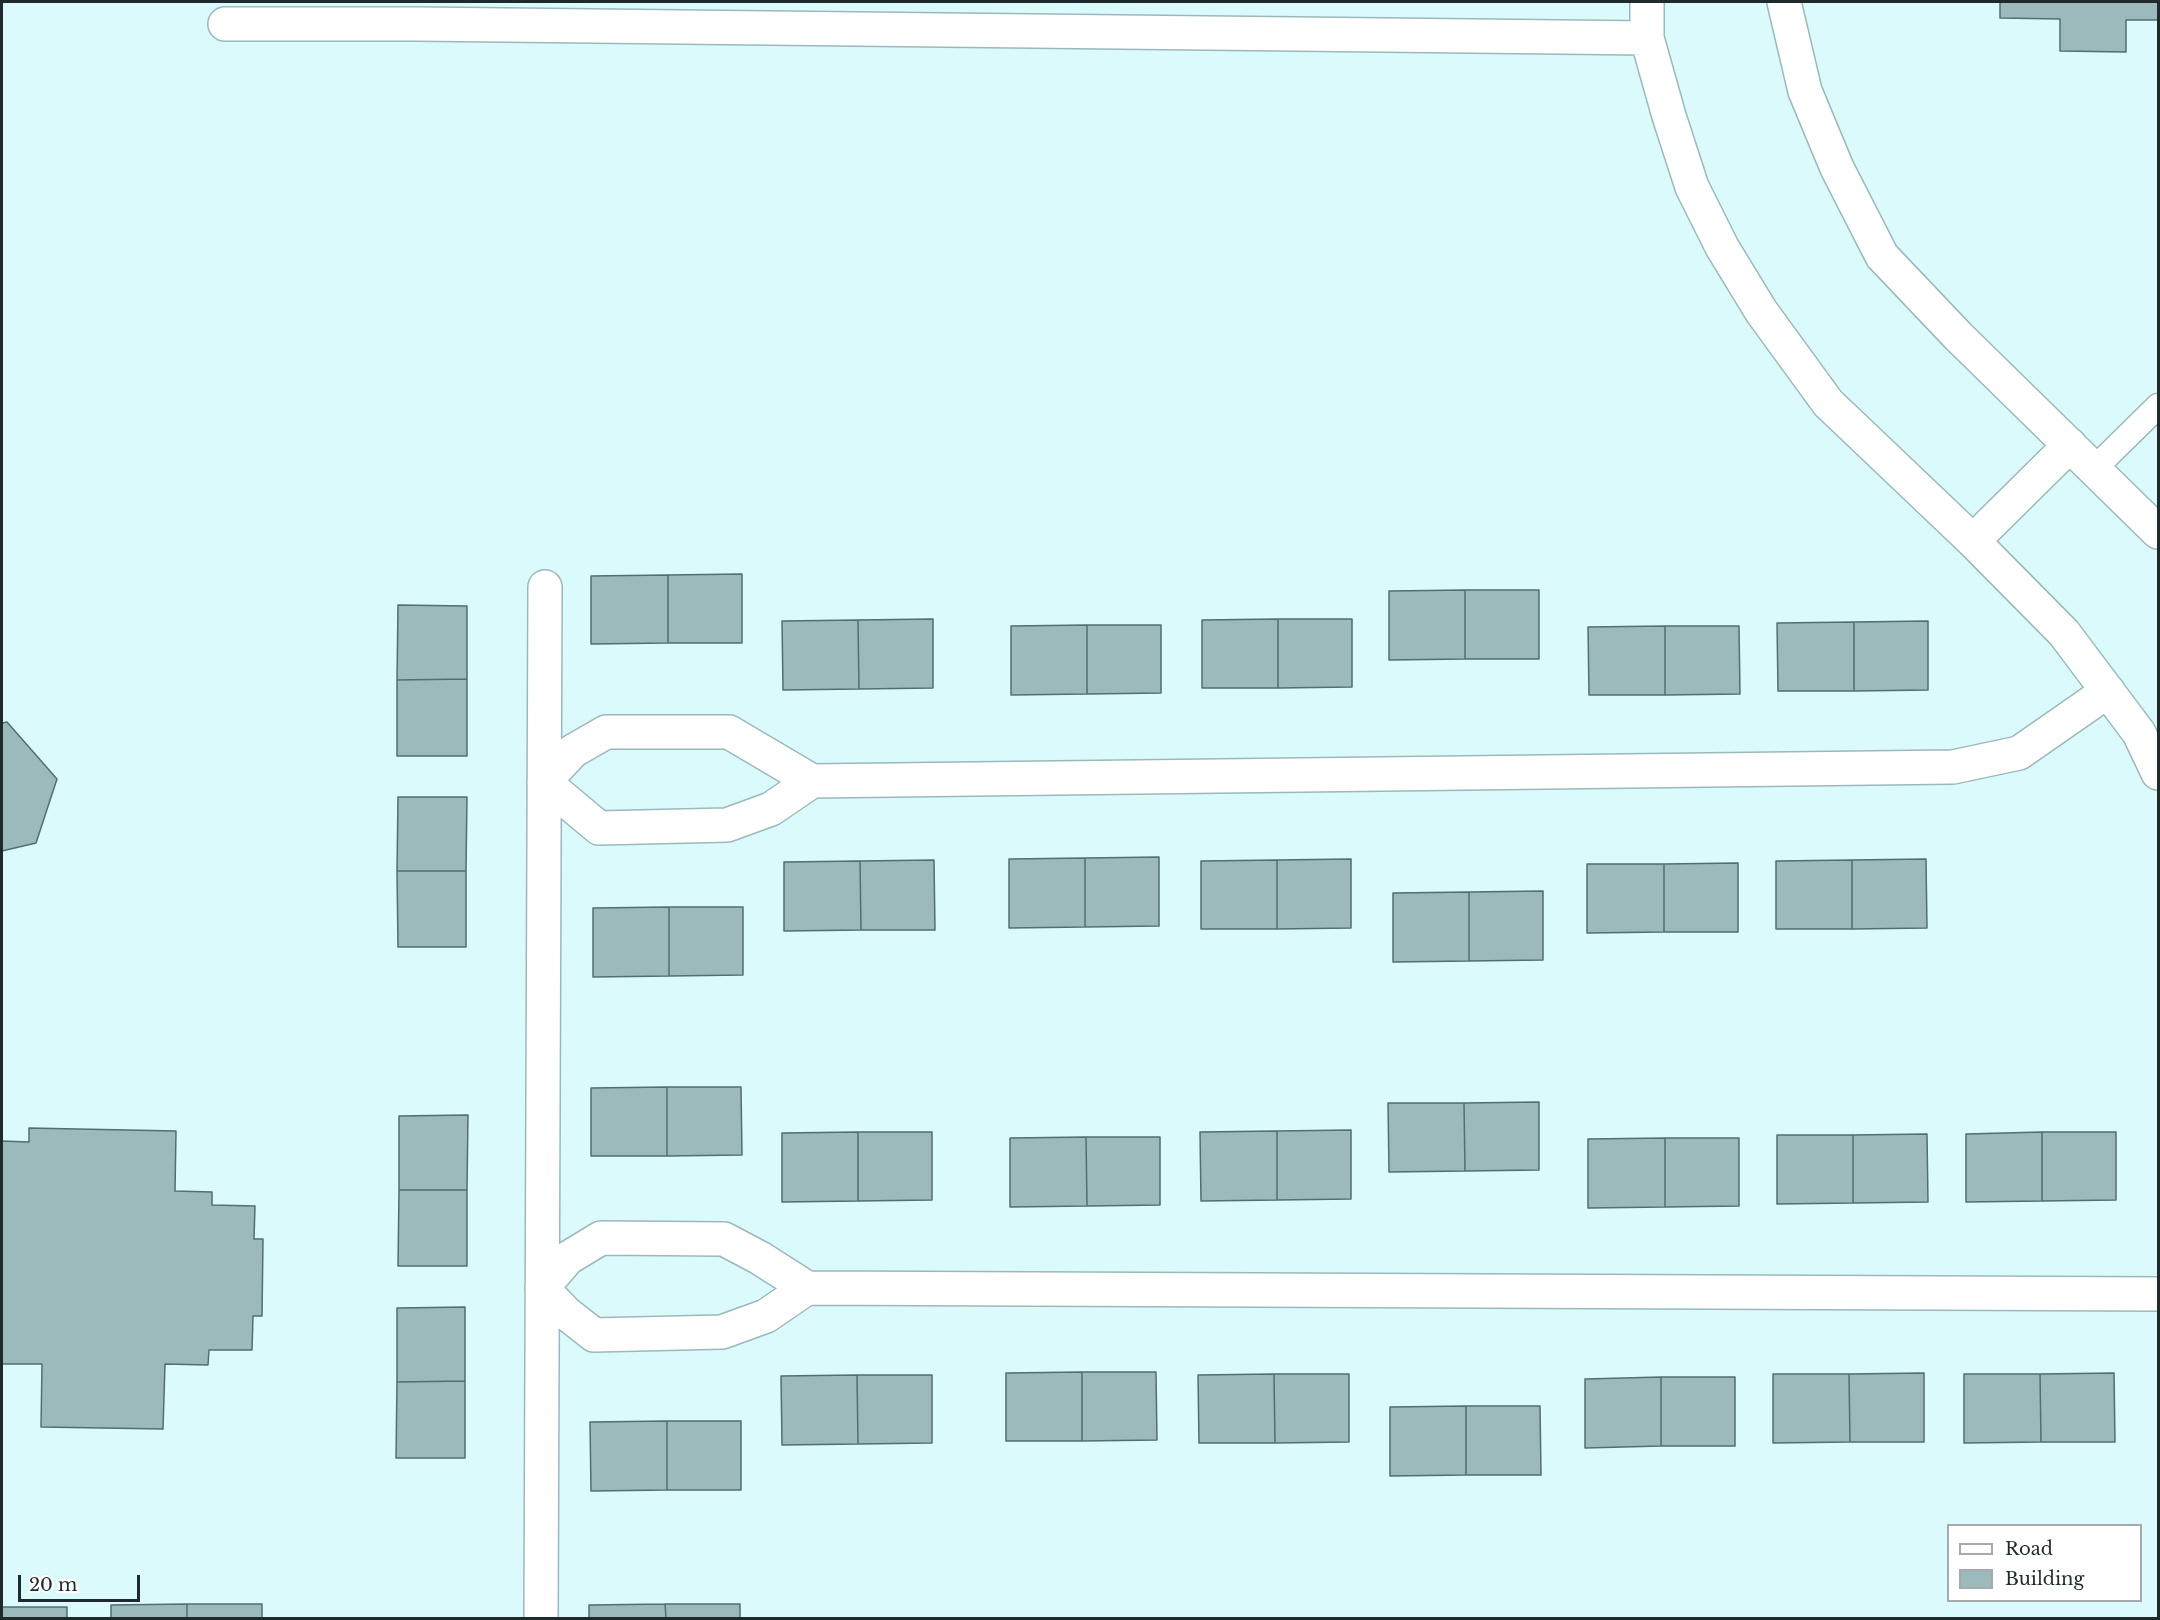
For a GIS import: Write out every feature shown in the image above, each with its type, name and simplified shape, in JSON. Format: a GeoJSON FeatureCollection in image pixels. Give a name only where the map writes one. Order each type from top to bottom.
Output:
{"type":"FeatureCollection","features":[{"type":"Feature","properties":{"kind":"street"},"geometry":{"type":"LineString","coordinates":[[1647,2],[1647,38],[1692,187],[1722,247],[1761,311],[1828,403],[1973,541],[2064,633],[2139,733],[2158,772]]}},
{"type":"Feature","properties":{"kind":"street"},"geometry":{"type":"LineString","coordinates":[[1784,2],[1805,91],[1837,168],[1882,256],[1958,336],[2158,532]]}},
{"type":"Feature","properties":{"kind":"street"},"geometry":{"type":"LineString","coordinates":[[225,24],[417,24],[1647,38]]}},
{"type":"Feature","properties":{"kind":"street"},"geometry":{"type":"LineString","coordinates":[[1973,541],[2070,445]]}},
{"type":"Feature","properties":{"kind":"street"},"geometry":{"type":"LineString","coordinates":[[541,1618],[545,586]]}},
{"type":"Feature","properties":{"kind":"street"},"geometry":{"type":"LineString","coordinates":[[544,782],[573,751],[606,732],[729,732],[812,781],[1953,767],[2019,753],[2108,691]]}},
{"type":"Feature","properties":{"kind":"street"},"geometry":{"type":"LineString","coordinates":[[544,782],[599,828],[727,825],[771,809],[812,781]]}},
{"type":"Feature","properties":{"kind":"street"},"geometry":{"type":"LineString","coordinates":[[542,1288],[568,1258],[601,1238],[724,1239],[760,1258],[807,1288],[2158,1294]]}},
{"type":"Feature","properties":{"kind":"street"},"geometry":{"type":"LineString","coordinates":[[542,1288],[566,1313],[594,1335],[722,1332],[766,1316],[807,1288]]}},
{"type":"Feature","properties":{"kind":"lane"},"geometry":{"type":"LineString","coordinates":[[2094,469],[2158,406]]}},
{"type":"Feature","properties":{"kind":"building"},"geometry":{"type":"Polygon","coordinates":[[[2000,2],[2158,2],[2158,20],[2126,20],[2126,52],[2060,51],[2060,19],[2000,18],[2000,2]]]}},
{"type":"Feature","properties":{"kind":"building"},"geometry":{"type":"Polygon","coordinates":[[[742,574],[742,643],[668,643],[668,575],[742,574]]]}},
{"type":"Feature","properties":{"kind":"building"},"geometry":{"type":"Polygon","coordinates":[[[668,575],[668,643],[591,644],[591,576],[668,575]]]}},
{"type":"Feature","properties":{"kind":"building"},"geometry":{"type":"Polygon","coordinates":[[[1465,590],[1539,590],[1539,659],[1465,659],[1465,590]]]}},
{"type":"Feature","properties":{"kind":"building"},"geometry":{"type":"Polygon","coordinates":[[[1465,590],[1465,659],[1389,660],[1389,591],[1465,590]]]}},
{"type":"Feature","properties":{"kind":"building"},"geometry":{"type":"Polygon","coordinates":[[[398,605],[467,606],[467,679],[397,680],[398,605]]]}},
{"type":"Feature","properties":{"kind":"building"},"geometry":{"type":"Polygon","coordinates":[[[933,619],[933,688],[859,689],[858,620],[933,619]]]}},
{"type":"Feature","properties":{"kind":"building"},"geometry":{"type":"Polygon","coordinates":[[[1278,619],[1352,619],[1352,687],[1278,688],[1278,619]]]}},
{"type":"Feature","properties":{"kind":"building"},"geometry":{"type":"Polygon","coordinates":[[[1278,619],[1278,688],[1202,688],[1202,620],[1278,619]]]}},
{"type":"Feature","properties":{"kind":"building"},"geometry":{"type":"Polygon","coordinates":[[[858,620],[859,689],[783,690],[782,621],[858,620]]]}},
{"type":"Feature","properties":{"kind":"building"},"geometry":{"type":"Polygon","coordinates":[[[1928,621],[1928,690],[1854,691],[1854,622],[1928,621]]]}},
{"type":"Feature","properties":{"kind":"building"},"geometry":{"type":"Polygon","coordinates":[[[1854,622],[1854,691],[1778,691],[1777,623],[1854,622]]]}},
{"type":"Feature","properties":{"kind":"building"},"geometry":{"type":"Polygon","coordinates":[[[1087,625],[1161,625],[1161,693],[1087,694],[1087,625]]]}},
{"type":"Feature","properties":{"kind":"building"},"geometry":{"type":"Polygon","coordinates":[[[1087,625],[1087,694],[1011,695],[1011,626],[1087,625]]]}},
{"type":"Feature","properties":{"kind":"building"},"geometry":{"type":"Polygon","coordinates":[[[1665,626],[1739,626],[1740,694],[1665,695],[1665,626]]]}},
{"type":"Feature","properties":{"kind":"building"},"geometry":{"type":"Polygon","coordinates":[[[1665,626],[1665,695],[1589,695],[1588,627],[1665,626]]]}},
{"type":"Feature","properties":{"kind":"building"},"geometry":{"type":"Polygon","coordinates":[[[467,679],[467,756],[397,756],[397,680],[467,679]]]}},
{"type":"Feature","properties":{"kind":"building"},"geometry":{"type":"Polygon","coordinates":[[[7,722],[57,779],[36,843],[2,851],[2,723],[7,722]]]}},
{"type":"Feature","properties":{"kind":"building"},"geometry":{"type":"Polygon","coordinates":[[[398,797],[467,797],[466,871],[397,871],[398,797]]]}},
{"type":"Feature","properties":{"kind":"building"},"geometry":{"type":"Polygon","coordinates":[[[1159,857],[1159,926],[1085,927],[1085,858],[1159,857]]]}},
{"type":"Feature","properties":{"kind":"building"},"geometry":{"type":"Polygon","coordinates":[[[1085,858],[1085,927],[1009,928],[1009,859],[1085,858]]]}},
{"type":"Feature","properties":{"kind":"building"},"geometry":{"type":"Polygon","coordinates":[[[1351,859],[1351,928],[1277,929],[1277,860],[1351,859]]]}},
{"type":"Feature","properties":{"kind":"building"},"geometry":{"type":"Polygon","coordinates":[[[1926,859],[1927,928],[1852,929],[1852,860],[1926,859]]]}},
{"type":"Feature","properties":{"kind":"building"},"geometry":{"type":"Polygon","coordinates":[[[934,860],[935,930],[861,930],[860,861],[934,860]]]}},
{"type":"Feature","properties":{"kind":"building"},"geometry":{"type":"Polygon","coordinates":[[[1277,860],[1277,929],[1201,929],[1201,861],[1277,860]]]}},
{"type":"Feature","properties":{"kind":"building"},"geometry":{"type":"Polygon","coordinates":[[[1852,860],[1852,929],[1776,929],[1776,861],[1852,860]]]}},
{"type":"Feature","properties":{"kind":"building"},"geometry":{"type":"Polygon","coordinates":[[[860,861],[861,930],[784,931],[784,862],[860,861]]]}},
{"type":"Feature","properties":{"kind":"building"},"geometry":{"type":"Polygon","coordinates":[[[1738,863],[1738,932],[1664,932],[1664,864],[1738,863]]]}},
{"type":"Feature","properties":{"kind":"building"},"geometry":{"type":"Polygon","coordinates":[[[1587,864],[1664,864],[1664,932],[1587,933],[1587,864]]]}},
{"type":"Feature","properties":{"kind":"building"},"geometry":{"type":"Polygon","coordinates":[[[397,871],[466,871],[466,947],[398,947],[397,871]]]}},
{"type":"Feature","properties":{"kind":"building"},"geometry":{"type":"Polygon","coordinates":[[[1543,891],[1543,960],[1469,961],[1469,892],[1543,891]]]}},
{"type":"Feature","properties":{"kind":"building"},"geometry":{"type":"Polygon","coordinates":[[[1469,892],[1469,961],[1393,962],[1393,893],[1469,892]]]}},
{"type":"Feature","properties":{"kind":"building"},"geometry":{"type":"Polygon","coordinates":[[[669,907],[743,907],[743,975],[669,976],[669,907]]]}},
{"type":"Feature","properties":{"kind":"building"},"geometry":{"type":"Polygon","coordinates":[[[669,907],[669,976],[593,977],[593,908],[669,907]]]}},
{"type":"Feature","properties":{"kind":"building"},"geometry":{"type":"Polygon","coordinates":[[[667,1087],[741,1087],[742,1155],[667,1156],[667,1087]]]}},
{"type":"Feature","properties":{"kind":"building"},"geometry":{"type":"Polygon","coordinates":[[[667,1087],[667,1156],[591,1156],[591,1088],[667,1087]]]}},
{"type":"Feature","properties":{"kind":"building"},"geometry":{"type":"Polygon","coordinates":[[[1539,1102],[1539,1170],[1465,1171],[1464,1103],[1539,1102]]]}},
{"type":"Feature","properties":{"kind":"building"},"geometry":{"type":"Polygon","coordinates":[[[1388,1103],[1464,1103],[1465,1171],[1389,1172],[1388,1103]]]}},
{"type":"Feature","properties":{"kind":"building"},"geometry":{"type":"Polygon","coordinates":[[[468,1115],[467,1190],[399,1190],[399,1116],[468,1115]]]}},
{"type":"Feature","properties":{"kind":"building"},"geometry":{"type":"Polygon","coordinates":[[[29,1128],[176,1131],[175,1191],[212,1192],[212,1205],[255,1206],[254,1239],[263,1239],[262,1316],[253,1316],[252,1350],[209,1350],[208,1365],[165,1364],[163,1429],[41,1427],[42,1364],[2,1364],[2,1141],[29,1142],[29,1128]]]}},
{"type":"Feature","properties":{"kind":"building"},"geometry":{"type":"Polygon","coordinates":[[[1351,1130],[1351,1199],[1277,1200],[1277,1131],[1351,1130]]]}},
{"type":"Feature","properties":{"kind":"building"},"geometry":{"type":"Polygon","coordinates":[[[1277,1131],[1277,1200],[1201,1201],[1200,1132],[1277,1131]]]}},
{"type":"Feature","properties":{"kind":"building"},"geometry":{"type":"Polygon","coordinates":[[[858,1132],[858,1201],[782,1202],[782,1133],[858,1132]]]}},
{"type":"Feature","properties":{"kind":"building"},"geometry":{"type":"Polygon","coordinates":[[[858,1132],[932,1132],[932,1200],[858,1201],[858,1132]]]}},
{"type":"Feature","properties":{"kind":"building"},"geometry":{"type":"Polygon","coordinates":[[[2042,1132],[2042,1201],[1966,1202],[1966,1134],[2042,1132]]]}},
{"type":"Feature","properties":{"kind":"building"},"geometry":{"type":"Polygon","coordinates":[[[2042,1132],[2116,1132],[2116,1200],[2042,1201],[2042,1132]]]}},
{"type":"Feature","properties":{"kind":"building"},"geometry":{"type":"Polygon","coordinates":[[[1927,1134],[1928,1202],[1853,1203],[1853,1135],[1927,1134]]]}},
{"type":"Feature","properties":{"kind":"building"},"geometry":{"type":"Polygon","coordinates":[[[1777,1135],[1853,1135],[1853,1203],[1777,1204],[1777,1135]]]}},
{"type":"Feature","properties":{"kind":"building"},"geometry":{"type":"Polygon","coordinates":[[[1086,1137],[1160,1137],[1160,1205],[1087,1206],[1086,1137]]]}},
{"type":"Feature","properties":{"kind":"building"},"geometry":{"type":"Polygon","coordinates":[[[1086,1137],[1087,1206],[1010,1207],[1010,1138],[1086,1137]]]}},
{"type":"Feature","properties":{"kind":"building"},"geometry":{"type":"Polygon","coordinates":[[[1665,1138],[1665,1207],[1588,1208],[1588,1139],[1665,1138]]]}},
{"type":"Feature","properties":{"kind":"building"},"geometry":{"type":"Polygon","coordinates":[[[1665,1138],[1739,1138],[1739,1206],[1665,1207],[1665,1138]]]}},
{"type":"Feature","properties":{"kind":"building"},"geometry":{"type":"Polygon","coordinates":[[[399,1190],[467,1190],[467,1266],[398,1266],[399,1190]]]}},
{"type":"Feature","properties":{"kind":"building"},"geometry":{"type":"Polygon","coordinates":[[[465,1307],[465,1381],[397,1382],[397,1308],[465,1307]]]}},
{"type":"Feature","properties":{"kind":"building"},"geometry":{"type":"Polygon","coordinates":[[[1082,1372],[1156,1372],[1157,1440],[1082,1441],[1082,1372]]]}},
{"type":"Feature","properties":{"kind":"building"},"geometry":{"type":"Polygon","coordinates":[[[1082,1372],[1082,1441],[1006,1441],[1006,1373],[1082,1372]]]}},
{"type":"Feature","properties":{"kind":"building"},"geometry":{"type":"Polygon","coordinates":[[[1924,1373],[1924,1442],[1850,1442],[1849,1374],[1924,1373]]]}},
{"type":"Feature","properties":{"kind":"building"},"geometry":{"type":"Polygon","coordinates":[[[2114,1373],[2115,1442],[2041,1442],[2040,1374],[2114,1373]]]}},
{"type":"Feature","properties":{"kind":"building"},"geometry":{"type":"Polygon","coordinates":[[[1274,1374],[1275,1443],[1199,1443],[1198,1375],[1274,1374]]]}},
{"type":"Feature","properties":{"kind":"building"},"geometry":{"type":"Polygon","coordinates":[[[1274,1374],[1349,1374],[1349,1442],[1275,1443],[1274,1374]]]}},
{"type":"Feature","properties":{"kind":"building"},"geometry":{"type":"Polygon","coordinates":[[[1773,1374],[1849,1374],[1850,1442],[1773,1443],[1773,1374]]]}},
{"type":"Feature","properties":{"kind":"building"},"geometry":{"type":"Polygon","coordinates":[[[1964,1374],[2040,1374],[2041,1442],[1964,1443],[1964,1374]]]}},
{"type":"Feature","properties":{"kind":"building"},"geometry":{"type":"Polygon","coordinates":[[[857,1375],[858,1444],[782,1445],[781,1376],[857,1375]]]}},
{"type":"Feature","properties":{"kind":"building"},"geometry":{"type":"Polygon","coordinates":[[[857,1375],[932,1375],[932,1443],[858,1444],[857,1375]]]}},
{"type":"Feature","properties":{"kind":"building"},"geometry":{"type":"Polygon","coordinates":[[[1661,1377],[1661,1446],[1585,1448],[1585,1379],[1661,1377]]]}},
{"type":"Feature","properties":{"kind":"building"},"geometry":{"type":"Polygon","coordinates":[[[1661,1377],[1735,1377],[1735,1446],[1661,1446],[1661,1377]]]}},
{"type":"Feature","properties":{"kind":"building"},"geometry":{"type":"Polygon","coordinates":[[[465,1381],[465,1458],[396,1458],[397,1382],[465,1381]]]}},
{"type":"Feature","properties":{"kind":"building"},"geometry":{"type":"Polygon","coordinates":[[[1466,1406],[1540,1406],[1541,1475],[1466,1475],[1466,1406]]]}},
{"type":"Feature","properties":{"kind":"building"},"geometry":{"type":"Polygon","coordinates":[[[1466,1406],[1466,1475],[1390,1476],[1390,1407],[1466,1406]]]}},
{"type":"Feature","properties":{"kind":"building"},"geometry":{"type":"Polygon","coordinates":[[[667,1421],[741,1421],[741,1490],[667,1490],[667,1421]]]}},
{"type":"Feature","properties":{"kind":"building"},"geometry":{"type":"Polygon","coordinates":[[[667,1421],[667,1490],[591,1491],[590,1422],[667,1421]]]}},
{"type":"Feature","properties":{"kind":"building"},"geometry":{"type":"Polygon","coordinates":[[[187,1604],[187,1618],[111,1618],[111,1605],[187,1604]]]}},
{"type":"Feature","properties":{"kind":"building"},"geometry":{"type":"Polygon","coordinates":[[[187,1604],[262,1604],[262,1618],[187,1618],[187,1604]]]}},
{"type":"Feature","properties":{"kind":"building"},"geometry":{"type":"Polygon","coordinates":[[[665,1604],[666,1618],[589,1618],[589,1605],[665,1604]]]}},
{"type":"Feature","properties":{"kind":"building"},"geometry":{"type":"Polygon","coordinates":[[[665,1604],[740,1604],[740,1618],[666,1618],[665,1604]]]}},
{"type":"Feature","properties":{"kind":"building"},"geometry":{"type":"Polygon","coordinates":[[[2,1607],[67,1607],[67,1618],[2,1618],[2,1607]]]}}]}
